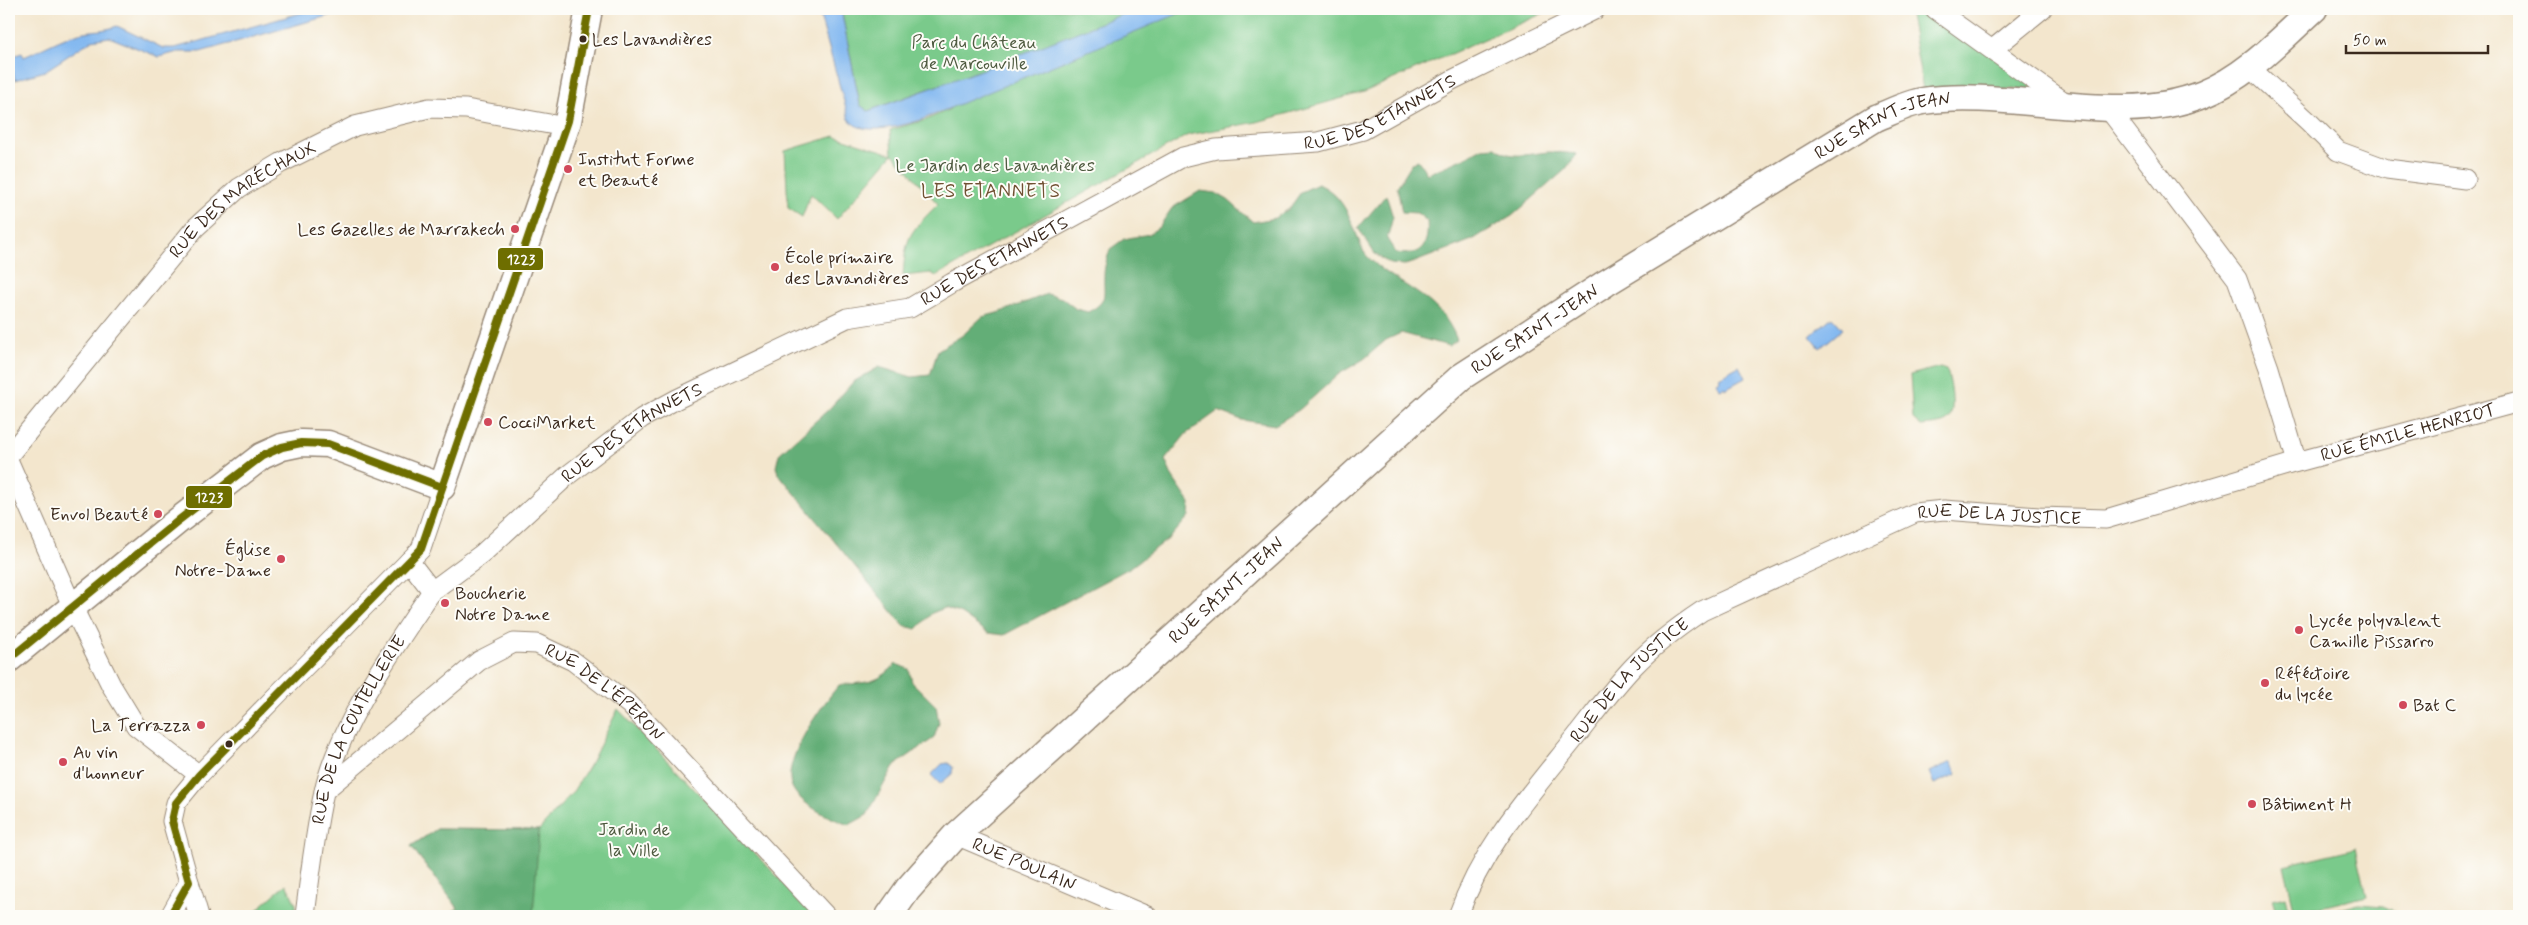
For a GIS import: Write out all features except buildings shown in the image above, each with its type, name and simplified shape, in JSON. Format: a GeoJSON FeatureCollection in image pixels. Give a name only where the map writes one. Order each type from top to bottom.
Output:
{"type":"FeatureCollection","features":[{"type":"Feature","properties":{"kind":"street"},"geometry":{"type":"LineString","coordinates":[[199,916],[172,821],[176,803],[200,775],[421,549],[566,127],[589,9]]}},
{"type":"Feature","properties":{"kind":"street","name":"RUE DES ETANNETS"},"geometry":{"type":"LineString","coordinates":[[432,591],[482,554],[568,475],[635,424],[677,399],[847,318],[910,308],[952,283],[1183,157],[1216,149],[1318,142],[1363,130],[1452,80],[1596,9]]}},
{"type":"Feature","properties":{"kind":"street"},"geometry":{"type":"LineString","coordinates":[[1935,9],[2070,106]]}},
{"type":"Feature","properties":{"kind":"street"},"geometry":{"type":"LineString","coordinates":[[1993,49],[2042,9]]}},
{"type":"Feature","properties":{"kind":"street","name":"RUE SAINT-JEAN"},"geometry":{"type":"LineString","coordinates":[[890,916],[908,889],[956,835],[1461,376],[1606,284],[1876,118],[1921,101],[1947,99],[1970,98],[2108,107],[2159,106],[2181,101],[2203,94],[2249,68],[2314,9]]}},
{"type":"Feature","properties":{"kind":"street"},"geometry":{"type":"LineString","coordinates":[[2249,68],[2310,122],[2338,151],[2387,169],[2465,179]]}},
{"type":"Feature","properties":{"kind":"street"},"geometry":{"type":"LineString","coordinates":[[2108,107],[2237,279],[2268,368],[2297,462]]}},
{"type":"Feature","properties":{"kind":"street","name":"RUE DES MARÉCHAUX"},"geometry":{"type":"LineString","coordinates":[[9,455],[195,228],[239,188],[273,168],[355,126],[429,108],[466,109],[566,127]]}},
{"type":"Feature","properties":{"kind":"street","name":"RUE ÉMILE HENRIOT"},"geometry":{"type":"LineString","coordinates":[[2297,462],[2519,402]]}},
{"type":"Feature","properties":{"kind":"street"},"geometry":{"type":"LineString","coordinates":[[9,660],[179,520],[262,456],[282,447],[301,443],[328,444],[442,487]]}},
{"type":"Feature","properties":{"kind":"street"},"geometry":{"type":"LineString","coordinates":[[9,462],[73,608],[111,685],[136,726],[200,775]]}},
{"type":"Feature","properties":{"kind":"street","name":"RUE DE LA JUSTICE"},"geometry":{"type":"LineString","coordinates":[[1458,916],[1470,885],[1489,848],[1516,811],[1634,666],[1680,625],[1702,611],[1915,513],[1944,510],[2039,517],[2106,519],[2297,462]]}},
{"type":"Feature","properties":{"kind":"street"},"geometry":{"type":"LineString","coordinates":[[409,561],[432,591]]}},
{"type":"Feature","properties":{"kind":"street","name":"RUE DE LA COUTELLERIE"},"geometry":{"type":"LineString","coordinates":[[305,916],[324,791],[338,750],[365,696],[385,662],[432,591]]}},
{"type":"Feature","properties":{"kind":"street","name":"RUE DE L'ÉPERON"},"geometry":{"type":"LineString","coordinates":[[324,791],[479,662],[514,644],[537,644],[573,661],[630,705],[826,916]]}},
{"type":"Feature","properties":{"kind":"street","name":"RUE POULAIN"},"geometry":{"type":"LineString","coordinates":[[956,835],[1146,916]]}},
{"type":"Feature","properties":{"kind":"street"},"geometry":{"type":"LineString","coordinates":[[170,916],[189,882]]}},
{"type":"Feature","properties":{"kind":"green space","name":"Le Jardin des Lavandières"},"geometry":{"type":"Polygon","coordinates":[[[841,9],[1553,9],[1364,92],[1257,122],[1188,135],[936,276],[931,273],[903,276],[906,251],[911,235],[921,221],[938,204],[893,154],[837,219],[811,194],[802,217],[788,208],[785,151],[835,136],[892,154],[890,130],[926,120],[950,109],[939,85],[868,111],[860,105],[841,9]]]}},
{"type":"Feature","properties":{"kind":"green space"},"geometry":{"type":"Polygon","coordinates":[[[1909,9],[1930,9],[2035,89],[1923,90],[1909,9]]]}},
{"type":"Feature","properties":{"kind":"green space"},"geometry":{"type":"Polygon","coordinates":[[[1496,147],[1508,154],[1514,155],[1549,152],[1577,154],[1565,170],[1512,216],[1472,240],[1405,265],[1390,264],[1375,254],[1358,228],[1386,195],[1393,217],[1387,239],[1396,253],[1405,254],[1418,251],[1425,243],[1427,221],[1417,213],[1402,212],[1397,187],[1412,163],[1418,160],[1427,174],[1482,148],[1496,147]]]}},
{"type":"Feature","properties":{"kind":"green space"},"geometry":{"type":"Polygon","coordinates":[[[1318,184],[1333,193],[1344,206],[1366,255],[1390,275],[1429,301],[1449,324],[1457,340],[1449,346],[1401,333],[1386,340],[1364,359],[1339,374],[1299,410],[1275,425],[1242,420],[1218,411],[1186,434],[1165,460],[1173,478],[1190,503],[1189,516],[1171,537],[1131,567],[1004,635],[988,633],[961,614],[945,608],[932,613],[917,629],[904,626],[778,473],[776,467],[779,454],[829,409],[853,382],[879,367],[912,377],[930,375],[938,350],[963,335],[982,317],[1001,312],[1047,294],[1062,298],[1076,309],[1088,312],[1095,308],[1104,297],[1104,276],[1110,249],[1124,239],[1149,234],[1159,227],[1172,208],[1200,191],[1216,193],[1228,200],[1253,222],[1275,218],[1289,209],[1301,192],[1318,184]]]}},
{"type":"Feature","properties":{"kind":"green space"},"geometry":{"type":"Polygon","coordinates":[[[1940,367],[1946,369],[1950,380],[1952,411],[1948,420],[1942,423],[1921,426],[1913,419],[1910,375],[1940,367]]]}},
{"type":"Feature","properties":{"kind":"green space"},"geometry":{"type":"Polygon","coordinates":[[[896,664],[909,669],[912,682],[936,706],[939,723],[934,738],[894,766],[867,815],[849,825],[817,811],[796,794],[792,787],[790,776],[792,763],[797,749],[813,719],[839,685],[864,683],[876,679],[896,664]]]}},
{"type":"Feature","properties":{"kind":"green space","name":"Jardin de la Ville"},"geometry":{"type":"Polygon","coordinates":[[[618,709],[811,912],[807,916],[445,916],[458,908],[411,846],[437,829],[539,830],[572,793],[592,761],[618,709]]]}},
{"type":"Feature","properties":{"kind":"green space"},"geometry":{"type":"Polygon","coordinates":[[[437,829],[539,830],[533,916],[464,916],[411,846],[437,829]]]}},
{"type":"Feature","properties":{"kind":"green space"},"geometry":{"type":"Polygon","coordinates":[[[2356,848],[2367,896],[2295,913],[2284,865],[2356,848]]]}},
{"type":"Feature","properties":{"kind":"green space"},"geometry":{"type":"Polygon","coordinates":[[[286,884],[296,904],[295,916],[250,916],[286,884]]]}},
{"type":"Feature","properties":{"kind":"green space"},"geometry":{"type":"Polygon","coordinates":[[[2285,896],[2290,916],[2277,916],[2272,899],[2285,896]]]}},
{"type":"Feature","properties":{"kind":"green space"},"geometry":{"type":"Polygon","coordinates":[[[2359,904],[2383,906],[2405,916],[2327,916],[2334,911],[2359,904]]]}},
{"type":"Feature","properties":{"kind":"water"},"geometry":{"type":"Polygon","coordinates":[[[315,9],[353,9],[200,52],[178,52],[159,57],[109,37],[92,40],[45,71],[15,80],[13,72],[9,73],[9,57],[22,53],[24,57],[79,33],[117,26],[163,48],[175,48],[315,9]]]}},
{"type":"Feature","properties":{"kind":"water"},"geometry":{"type":"Polygon","coordinates":[[[818,9],[841,9],[860,105],[868,111],[978,71],[1136,9],[1190,9],[921,120],[894,127],[872,129],[855,125],[849,119],[818,9]]]}},
{"type":"Feature","properties":{"kind":"water"},"geometry":{"type":"Polygon","coordinates":[[[1832,317],[1843,329],[1820,348],[1810,336],[1832,317]]]}},
{"type":"Feature","properties":{"kind":"water"},"geometry":{"type":"Polygon","coordinates":[[[1739,366],[1745,378],[1725,389],[1724,387],[1720,389],[1716,382],[1720,380],[1719,377],[1739,366]]]}},
{"type":"Feature","properties":{"kind":"water"},"geometry":{"type":"Polygon","coordinates":[[[1951,762],[1957,774],[1934,784],[1929,772],[1951,762]]]}},
{"type":"Feature","properties":{"kind":"water"},"geometry":{"type":"Polygon","coordinates":[[[948,763],[953,767],[952,774],[940,784],[931,775],[942,764],[948,763]]]}},
{"type":"Feature","properties":{"kind":"transit line","name":"1223"},"geometry":{"type":"LineString","coordinates":[[170,916],[189,882],[172,821],[176,803],[199,775],[421,549],[568,121],[589,9]]}},
{"type":"Feature","properties":{"kind":"transit line","name":"1223"},"geometry":{"type":"LineString","coordinates":[[9,659],[179,520],[262,456],[282,447],[301,443],[328,444],[442,487]]}},
{"type":"Feature","properties":{"kind":"place","name":"Les Lavandières"},"geometry":{"type":"Point","coordinates":[583,39]}},
{"type":"Feature","properties":{"kind":"place","name":"Institut Forme et Beauté"},"geometry":{"type":"Point","coordinates":[568,169]}},
{"type":"Feature","properties":{"kind":"place","name":"Les Gazelles de Marrakech"},"geometry":{"type":"Point","coordinates":[515,229]}},
{"type":"Feature","properties":{"kind":"place","name":"École primaire des Lavandières"},"geometry":{"type":"Point","coordinates":[775,267]}},
{"type":"Feature","properties":{"kind":"place","name":"CocciMarket"},"geometry":{"type":"Point","coordinates":[488,422]}},
{"type":"Feature","properties":{"kind":"place","name":"Envol Beauté"},"geometry":{"type":"Point","coordinates":[158,514]}},
{"type":"Feature","properties":{"kind":"place","name":"Église Notre-Dame"},"geometry":{"type":"Point","coordinates":[281,559]}},
{"type":"Feature","properties":{"kind":"place","name":"Boucherie Notre Dame"},"geometry":{"type":"Point","coordinates":[445,603]}},
{"type":"Feature","properties":{"kind":"place","name":"Lycée polyvalent Camille Pissarro"},"geometry":{"type":"Point","coordinates":[2299,630]}},
{"type":"Feature","properties":{"kind":"place","name":"Réféctoire du lycée"},"geometry":{"type":"Point","coordinates":[2265,683]}},
{"type":"Feature","properties":{"kind":"place","name":"Bat C"},"geometry":{"type":"Point","coordinates":[2403,705]}},
{"type":"Feature","properties":{"kind":"place","name":"La Terrazza"},"geometry":{"type":"Point","coordinates":[201,725]}},
{"type":"Feature","properties":{"kind":"place","name":"Au vin d'honneur"},"geometry":{"type":"Point","coordinates":[63,762]}},
{"type":"Feature","properties":{"kind":"place","name":"Bâtiment H"},"geometry":{"type":"Point","coordinates":[2252,804]}},
{"type":"Feature","properties":{"kind":"district","name":"LES ETANNETS"},"geometry":{"type":"Point","coordinates":[991,190]}},
{"type":"Feature","properties":{"kind":"park label","name":"Parc du Château de Marcouville"},"geometry":{"type":"Point","coordinates":[974,52]}}]}
